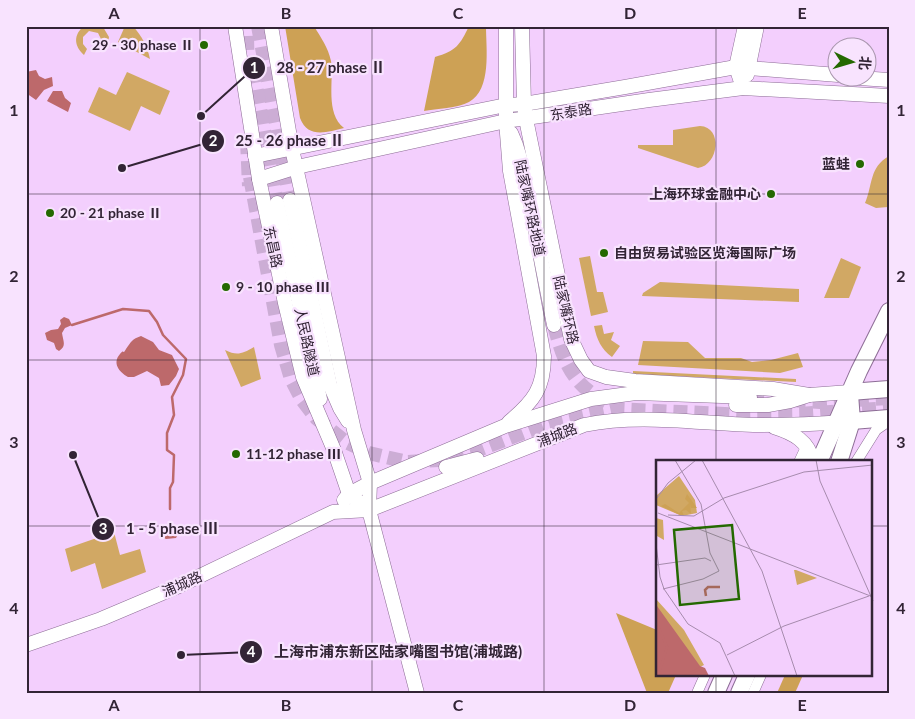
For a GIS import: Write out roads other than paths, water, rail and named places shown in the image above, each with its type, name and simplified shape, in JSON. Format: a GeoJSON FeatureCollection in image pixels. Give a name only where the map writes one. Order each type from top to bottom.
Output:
{"type":"FeatureCollection","features":[{"type":"Feature","properties":{"kind":"main road","name":"东昌路"},"geometry":{"type":"LineString","coordinates":[[235,26],[259,179],[285,303],[303,376],[334,450],[349,494]]}},
{"type":"Feature","properties":{"kind":"main road"},"geometry":{"type":"LineString","coordinates":[[271,26],[292,149],[354,430],[370,483],[369,510],[417,693]]}},
{"type":"Feature","properties":{"kind":"main road","name":"陆家嘴环路"},"geometry":{"type":"LineString","coordinates":[[505,426],[525,408],[538,389],[543,379],[544,356],[510,171],[506,121],[506,26]]}},
{"type":"Feature","properties":{"kind":"main road","name":"陆家嘴环路"},"geometry":{"type":"LineString","coordinates":[[522,26],[526,119],[571,339],[581,360],[589,371]]}},
{"type":"Feature","properties":{"kind":"main road"},"geometry":{"type":"LineString","coordinates":[[743,88],[742,68],[745,26]]}},
{"type":"Feature","properties":{"kind":"main road"},"geometry":{"type":"LineString","coordinates":[[742,68],[757,26]]}},
{"type":"Feature","properties":{"kind":"main road","name":"东泰路"},"geometry":{"type":"LineString","coordinates":[[255,156],[506,105],[524,104],[742,68],[828,75]]}},
{"type":"Feature","properties":{"kind":"main road","name":"东泰路"},"geometry":{"type":"LineString","coordinates":[[259,179],[297,167],[506,121],[649,100],[743,88],[889,96]]}},
{"type":"Feature","properties":{"kind":"main road","name":"陆家嘴环路地道"},"geometry":{"type":"LineString","coordinates":[[506,121],[523,168],[554,325]]}},
{"type":"Feature","properties":{"kind":"main road","name":"人民路隧道"},"geometry":{"type":"LineString","coordinates":[[334,450],[318,392],[284,201],[330,385],[340,408],[354,430]]}},
{"type":"Feature","properties":{"kind":"main road"},"geometry":{"type":"LineString","coordinates":[[839,460],[850,392],[889,311]]}},
{"type":"Feature","properties":{"kind":"main road"},"geometry":{"type":"LineString","coordinates":[[589,371],[610,385],[636,392]]}},
{"type":"Feature","properties":{"kind":"main road"},"geometry":{"type":"LineString","coordinates":[[589,371],[606,377],[634,381],[756,387],[809,395]]}},
{"type":"Feature","properties":{"kind":"main road"},"geometry":{"type":"LineString","coordinates":[[561,408],[627,402],[753,406],[780,403],[809,395],[889,389]]}},
{"type":"Feature","properties":{"kind":"main road"},"geometry":{"type":"LineString","coordinates":[[561,408],[604,396],[636,392],[750,397]]}},
{"type":"Feature","properties":{"kind":"main road","name":"浦城路"},"geometry":{"type":"LineString","coordinates":[[333,512],[349,494],[370,483],[505,426],[561,408]]}},
{"type":"Feature","properties":{"kind":"main road","name":"浦城路"},"geometry":{"type":"LineString","coordinates":[[26,645],[101,619],[179,586],[333,512],[369,510],[584,425],[600,421],[629,419],[759,425]]}},
{"type":"Feature","properties":{"kind":"main road"},"geometry":{"type":"LineString","coordinates":[[759,425],[889,420]]}},
{"type":"Feature","properties":{"kind":"main road"},"geometry":{"type":"LineString","coordinates":[[820,460],[844,422]]}},
{"type":"Feature","properties":{"kind":"main road"},"geometry":{"type":"LineString","coordinates":[[759,425],[775,427],[793,434],[807,445],[813,460]]}},
{"type":"Feature","properties":{"kind":"main road"},"geometry":{"type":"LineString","coordinates":[[446,467],[475,459],[549,432],[570,430]]}},
{"type":"Feature","properties":{"kind":"main road"},"geometry":{"type":"LineString","coordinates":[[349,494],[369,510]]}},
{"type":"Feature","properties":{"kind":"main road"},"geometry":{"type":"LineString","coordinates":[[716,693],[724,676]]}},
{"type":"Feature","properties":{"kind":"main road"},"geometry":{"type":"LineString","coordinates":[[739,693],[747,676]]}},
{"type":"Feature","properties":{"kind":"street"},"geometry":{"type":"LineString","coordinates":[[857,460],[863,447],[876,430],[889,420]]}},
{"type":"Feature","properties":{"kind":"street"},"geometry":{"type":"LineString","coordinates":[[800,460],[807,445]]}},
{"type":"Feature","properties":{"kind":"street"},"geometry":{"type":"LineString","coordinates":[[697,693],[705,676]]}},
{"type":"Feature","properties":{"kind":"street"},"geometry":{"type":"LineString","coordinates":[[753,693],[760,676]]}},
{"type":"Feature","properties":{"kind":"waterway"},"geometry":{"type":"LineString","coordinates":[[72,325],[123,309],[149,311],[163,335],[186,359],[183,375],[172,397],[174,415],[167,433],[167,450],[174,455],[173,482],[170,488],[170,509]]}},
{"type":"Feature","properties":{"kind":"tunnel"},"geometry":{"type":"LineString","coordinates":[[258,26],[290,200]]}},
{"type":"Feature","properties":{"kind":"tunnel"},"geometry":{"type":"LineString","coordinates":[[247,36],[248,81]]}},
{"type":"Feature","properties":{"kind":"tunnel"},"geometry":{"type":"LineString","coordinates":[[253,69],[277,203]]}},
{"type":"Feature","properties":{"kind":"tunnel"},"geometry":{"type":"LineString","coordinates":[[247,140],[249,186]]}},
{"type":"Feature","properties":{"kind":"tunnel"},"geometry":{"type":"LineString","coordinates":[[250,177],[281,345],[291,379],[302,400],[316,418],[346,442],[369,453],[407,462],[439,460],[473,452],[549,423],[613,409],[748,415],[800,414],[889,408]]}},
{"type":"Feature","properties":{"kind":"tunnel"},"geometry":{"type":"LineString","coordinates":[[554,325],[565,360],[577,379],[585,388],[606,402]]}},
{"type":"Feature","properties":{"kind":"tunnel"},"geometry":{"type":"LineString","coordinates":[[750,397],[820,402],[889,398]]}},
{"type":"Feature","properties":{"kind":"place","name":"29 - 30 phase Ⅱ"},"geometry":{"type":"Point","coordinates":[204,45]}},
{"type":"Feature","properties":{"kind":"place","name":"28 - 27 phase Ⅱ"},"geometry":{"type":"Point","coordinates":[201,116]}},
{"type":"Feature","properties":{"kind":"place","name":"蓝蛙"},"geometry":{"type":"Point","coordinates":[860,164]}},
{"type":"Feature","properties":{"kind":"place","name":"25 - 26 phase Ⅱ"},"geometry":{"type":"Point","coordinates":[122,168]}},
{"type":"Feature","properties":{"kind":"place","name":"上海环球金融中心"},"geometry":{"type":"Point","coordinates":[771,194]}},
{"type":"Feature","properties":{"kind":"place","name":"20 - 21 phase Ⅱ"},"geometry":{"type":"Point","coordinates":[50,213]}},
{"type":"Feature","properties":{"kind":"place","name":"自由贸易试验区览海国际广场"},"geometry":{"type":"Point","coordinates":[604,253]}},
{"type":"Feature","properties":{"kind":"place","name":"9 - 10 phase Ⅲ"},"geometry":{"type":"Point","coordinates":[226,287]}},
{"type":"Feature","properties":{"kind":"place","name":"11-12 phase Ⅲ"},"geometry":{"type":"Point","coordinates":[236,454]}},
{"type":"Feature","properties":{"kind":"place","name":"1 - 5 phase Ⅲ"},"geometry":{"type":"Point","coordinates":[73,455]}},
{"type":"Feature","properties":{"kind":"place","name":"上海市浦东新区陆家嘴图书馆(浦城路)"},"geometry":{"type":"Point","coordinates":[181,655]}}]}
